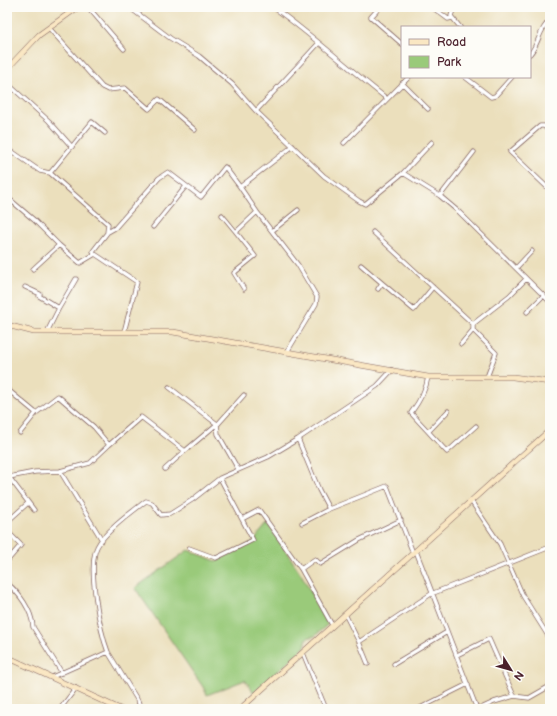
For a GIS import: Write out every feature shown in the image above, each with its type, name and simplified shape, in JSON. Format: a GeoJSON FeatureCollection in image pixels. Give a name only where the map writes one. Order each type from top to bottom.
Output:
{"type":"FeatureCollection","features":[{"type":"Feature","properties":{"kind":"street"},"geometry":{"type":"LineString","coordinates":[[7,68],[39,35],[78,7]]}},
{"type":"Feature","properties":{"kind":"street"},"geometry":{"type":"LineString","coordinates":[[88,7],[124,49]]}},
{"type":"Feature","properties":{"kind":"street"},"geometry":{"type":"LineString","coordinates":[[129,7],[170,38],[199,56],[232,84],[256,111],[324,176],[365,204],[403,173],[432,142]]}},
{"type":"Feature","properties":{"kind":"street"},"geometry":{"type":"LineString","coordinates":[[273,7],[295,23],[318,44],[386,98]]}},
{"type":"Feature","properties":{"kind":"street"},"geometry":{"type":"LineString","coordinates":[[380,7],[370,18],[401,43]]}},
{"type":"Feature","properties":{"kind":"street"},"geometry":{"type":"LineString","coordinates":[[432,7],[448,19],[452,18]]}},
{"type":"Feature","properties":{"kind":"street"},"geometry":{"type":"LineString","coordinates":[[454,7],[452,18],[459,26]]}},
{"type":"Feature","properties":{"kind":"street"},"geometry":{"type":"LineString","coordinates":[[531,53],[537,44],[540,32],[550,20]]}},
{"type":"Feature","properties":{"kind":"street"},"geometry":{"type":"LineString","coordinates":[[49,28],[102,87],[108,90],[125,88],[149,108],[159,99],[195,130]]}},
{"type":"Feature","properties":{"kind":"street"},"geometry":{"type":"LineString","coordinates":[[256,111],[318,44]]}},
{"type":"Feature","properties":{"kind":"street"},"geometry":{"type":"LineString","coordinates":[[344,143],[386,98],[408,78]]}},
{"type":"Feature","properties":{"kind":"street"},"geometry":{"type":"LineString","coordinates":[[466,78],[491,97],[495,96],[511,78]]}},
{"type":"Feature","properties":{"kind":"street"},"geometry":{"type":"LineString","coordinates":[[7,83],[44,116],[72,147]]}},
{"type":"Feature","properties":{"kind":"street"},"geometry":{"type":"LineString","coordinates":[[402,83],[428,109]]}},
{"type":"Feature","properties":{"kind":"street"},"geometry":{"type":"LineString","coordinates":[[50,173],[92,122],[105,133]]}},
{"type":"Feature","properties":{"kind":"street"},"geometry":{"type":"LineString","coordinates":[[550,132],[544,126],[540,126],[510,152],[550,190]]}},
{"type":"Feature","properties":{"kind":"street"},"geometry":{"type":"LineString","coordinates":[[240,187],[293,146]]}},
{"type":"Feature","properties":{"kind":"street"},"geometry":{"type":"LineString","coordinates":[[7,148],[40,171],[50,173],[108,224],[109,228],[107,233]]}},
{"type":"Feature","properties":{"kind":"street"},"geometry":{"type":"LineString","coordinates":[[440,196],[474,152]]}},
{"type":"Feature","properties":{"kind":"street"},"geometry":{"type":"LineString","coordinates":[[95,254],[93,251],[107,233],[114,228],[159,178],[168,172],[201,197],[226,168],[257,212],[298,265],[318,300],[287,352]]}},
{"type":"Feature","properties":{"kind":"street"},"geometry":{"type":"LineString","coordinates":[[403,173],[440,196],[481,232],[526,279],[549,300]]}},
{"type":"Feature","properties":{"kind":"street"},"geometry":{"type":"LineString","coordinates":[[153,227],[186,186]]}},
{"type":"Feature","properties":{"kind":"street"},"geometry":{"type":"LineString","coordinates":[[7,197],[30,216],[59,245],[80,263],[95,254]]}},
{"type":"Feature","properties":{"kind":"street"},"geometry":{"type":"LineString","coordinates":[[272,231],[298,210]]}},
{"type":"Feature","properties":{"kind":"street"},"geometry":{"type":"LineString","coordinates":[[236,232],[257,212]]}},
{"type":"Feature","properties":{"kind":"street"},"geometry":{"type":"LineString","coordinates":[[222,215],[255,256],[234,273],[244,289]]}},
{"type":"Feature","properties":{"kind":"street"},"geometry":{"type":"LineString","coordinates":[[373,232],[473,324],[473,330],[461,344]]}},
{"type":"Feature","properties":{"kind":"street"},"geometry":{"type":"LineString","coordinates":[[33,269],[59,245]]}},
{"type":"Feature","properties":{"kind":"street"},"geometry":{"type":"LineString","coordinates":[[516,267],[532,251]]}},
{"type":"Feature","properties":{"kind":"street"},"geometry":{"type":"LineString","coordinates":[[95,254],[137,282],[124,332]]}},
{"type":"Feature","properties":{"kind":"street"},"geometry":{"type":"LineString","coordinates":[[361,265],[414,310],[433,287]]}},
{"type":"Feature","properties":{"kind":"street"},"geometry":{"type":"LineString","coordinates":[[47,332],[76,279]]}},
{"type":"Feature","properties":{"kind":"street"},"geometry":{"type":"LineString","coordinates":[[473,324],[509,296],[526,279]]}},
{"type":"Feature","properties":{"kind":"street"},"geometry":{"type":"LineString","coordinates":[[378,289],[382,283]]}},
{"type":"Feature","properties":{"kind":"street"},"geometry":{"type":"LineString","coordinates":[[25,287],[40,294],[39,296],[59,308]]}},
{"type":"Feature","properties":{"kind":"street"},"geometry":{"type":"LineString","coordinates":[[527,312],[544,295]]}},
{"type":"Feature","properties":{"kind":"street"},"geometry":{"type":"LineString","coordinates":[[7,325],[34,332],[173,332],[392,369],[428,377],[513,377],[550,382]]}},
{"type":"Feature","properties":{"kind":"street"},"geometry":{"type":"LineString","coordinates":[[473,330],[496,353],[487,377]]}},
{"type":"Feature","properties":{"kind":"street"},"geometry":{"type":"LineString","coordinates":[[141,709],[138,701],[108,652],[99,624],[94,580],[95,553],[97,546],[124,518],[146,501],[152,503],[161,515],[166,515],[192,500],[220,478],[268,457],[298,439],[377,386],[392,369]]}},
{"type":"Feature","properties":{"kind":"street"},"geometry":{"type":"LineString","coordinates":[[428,377],[427,385],[422,397],[411,413],[447,452],[476,426]]}},
{"type":"Feature","properties":{"kind":"street"},"geometry":{"type":"LineString","coordinates":[[169,386],[217,424],[218,434],[238,469]]}},
{"type":"Feature","properties":{"kind":"street"},"geometry":{"type":"LineString","coordinates":[[7,389],[36,413]]}},
{"type":"Feature","properties":{"kind":"street"},"geometry":{"type":"LineString","coordinates":[[165,469],[217,424],[244,395]]}},
{"type":"Feature","properties":{"kind":"street"},"geometry":{"type":"LineString","coordinates":[[20,433],[36,413],[58,396],[94,427],[109,445]]}},
{"type":"Feature","properties":{"kind":"street"},"geometry":{"type":"LineString","coordinates":[[429,431],[448,411]]}},
{"type":"Feature","properties":{"kind":"street"},"geometry":{"type":"LineString","coordinates":[[34,510],[8,476],[35,472],[60,471],[90,463],[141,417],[184,451]]}},
{"type":"Feature","properties":{"kind":"street"},"geometry":{"type":"LineString","coordinates":[[240,709],[550,430]]}},
{"type":"Feature","properties":{"kind":"street"},"geometry":{"type":"LineString","coordinates":[[298,439],[319,490],[329,509]]}},
{"type":"Feature","properties":{"kind":"street"},"geometry":{"type":"LineString","coordinates":[[60,471],[102,540]]}},
{"type":"Feature","properties":{"kind":"street"},"geometry":{"type":"LineString","coordinates":[[189,548],[216,558],[253,540],[220,478]]}},
{"type":"Feature","properties":{"kind":"street"},"geometry":{"type":"LineString","coordinates":[[302,523],[329,509],[388,486],[478,709],[514,696],[529,698],[550,686]]}},
{"type":"Feature","properties":{"kind":"street"},"geometry":{"type":"LineString","coordinates":[[471,501],[500,544],[524,596],[550,639]]}},
{"type":"Feature","properties":{"kind":"street"},"geometry":{"type":"LineString","coordinates":[[7,522],[28,503]]}},
{"type":"Feature","properties":{"kind":"street"},"geometry":{"type":"LineString","coordinates":[[242,519],[259,510],[301,569],[332,625]]}},
{"type":"Feature","properties":{"kind":"street"},"geometry":{"type":"LineString","coordinates":[[301,569],[316,559],[320,564],[359,540],[401,520]]}},
{"type":"Feature","properties":{"kind":"street"},"geometry":{"type":"LineString","coordinates":[[7,531],[21,545],[7,562]]}},
{"type":"Feature","properties":{"kind":"street"},"geometry":{"type":"LineString","coordinates":[[359,642],[431,594],[550,547]]}},
{"type":"Feature","properties":{"kind":"street"},"geometry":{"type":"LineString","coordinates":[[7,583],[26,607],[32,618],[33,626],[62,673]]}},
{"type":"Feature","properties":{"kind":"street"},"geometry":{"type":"LineString","coordinates":[[345,614],[368,664]]}},
{"type":"Feature","properties":{"kind":"street"},"geometry":{"type":"LineString","coordinates":[[394,664],[447,632]]}},
{"type":"Feature","properties":{"kind":"street"},"geometry":{"type":"LineString","coordinates":[[457,655],[489,639],[514,696]]}},
{"type":"Feature","properties":{"kind":"street"},"geometry":{"type":"LineString","coordinates":[[52,677],[108,652]]}},
{"type":"Feature","properties":{"kind":"street"},"geometry":{"type":"LineString","coordinates":[[303,653],[326,709]]}},
{"type":"Feature","properties":{"kind":"street"},"geometry":{"type":"LineString","coordinates":[[7,657],[120,709]]}},
{"type":"Feature","properties":{"kind":"street"},"geometry":{"type":"LineString","coordinates":[[418,709],[468,684]]}},
{"type":"Feature","properties":{"kind":"street"},"geometry":{"type":"LineString","coordinates":[[60,709],[76,688]]}},
{"type":"Feature","properties":{"kind":"green space"},"geometry":{"type":"Polygon","coordinates":[[[268,524],[301,574],[328,624],[315,636],[307,638],[305,647],[254,693],[245,680],[207,695],[135,588],[188,550],[216,561],[252,543],[268,524]]]}}]}
